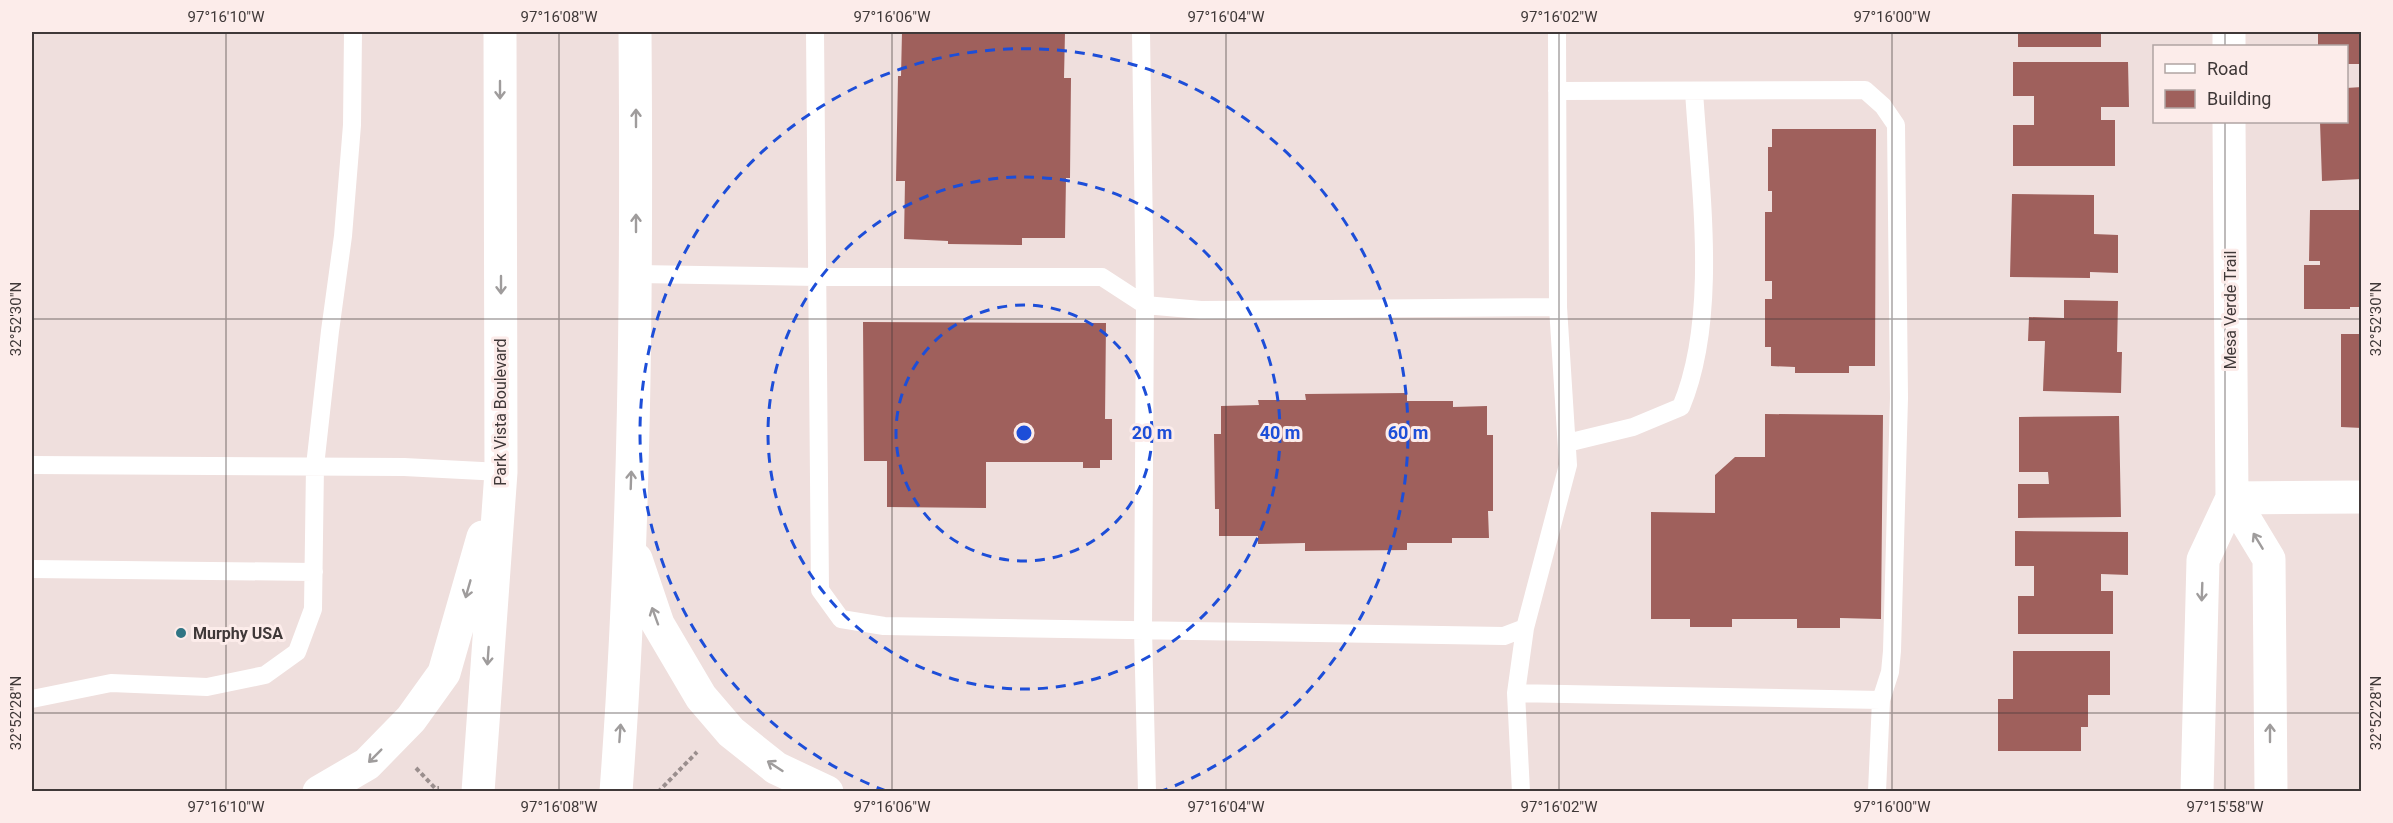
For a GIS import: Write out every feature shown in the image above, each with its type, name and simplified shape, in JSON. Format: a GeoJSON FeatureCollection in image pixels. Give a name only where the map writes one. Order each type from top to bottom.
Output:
{"type":"FeatureCollection","features":[{"type":"Feature","properties":{"kind":"main road","name":"Park Vista Boulevard"},"geometry":{"type":"LineString","coordinates":[[478,792],[501,472],[500,32]]}},
{"type":"Feature","properties":{"kind":"main road"},"geometry":{"type":"LineString","coordinates":[[616,792],[625,677],[637,274],[635,32]]}},
{"type":"Feature","properties":{"kind":"main road","name":"Mesa Verde Trail"},"geometry":{"type":"LineString","coordinates":[[2197,792],[2203,560],[2232,498],[2229,123]]}},
{"type":"Feature","properties":{"kind":"main road"},"geometry":{"type":"LineString","coordinates":[[319,792],[367,764],[411,719],[444,673],[501,472]]}},
{"type":"Feature","properties":{"kind":"main road"},"geometry":{"type":"LineString","coordinates":[[2232,498],[2361,497]]}},
{"type":"Feature","properties":{"kind":"main road"},"geometry":{"type":"LineString","coordinates":[[2232,498],[2269,559],[2271,792]]}},
{"type":"Feature","properties":{"kind":"main road"},"geometry":{"type":"LineString","coordinates":[[629,539],[658,624],[701,697],[731,732],[776,768],[827,792]]}},
{"type":"Feature","properties":{"kind":"lane"},"geometry":{"type":"LineString","coordinates":[[32,699],[111,683],[207,687],[266,675],[297,652],[314,609],[315,466],[343,236],[352,125],[354,32]]}},
{"type":"Feature","properties":{"kind":"lane"},"geometry":{"type":"LineString","coordinates":[[814,32],[820,590],[841,619],[884,626],[1504,636],[1525,628]]}},
{"type":"Feature","properties":{"kind":"lane"},"geometry":{"type":"LineString","coordinates":[[1142,32],[1145,305],[1143,630],[1147,792]]}},
{"type":"Feature","properties":{"kind":"lane"},"geometry":{"type":"LineString","coordinates":[[1521,792],[1516,693],[1525,628],[1568,465],[1558,307],[1557,32]]}},
{"type":"Feature","properties":{"kind":"lane"},"geometry":{"type":"LineString","coordinates":[[1557,91],[1865,90],[1883,105],[1896,125],[1899,398],[1892,651],[1890,672],[1881,700],[1877,792]]}},
{"type":"Feature","properties":{"kind":"lane"},"geometry":{"type":"LineString","coordinates":[[1567,443],[1633,427],[1681,407],[1691,383],[1703,325],[1703,233],[1694,91]]}},
{"type":"Feature","properties":{"kind":"lane"},"geometry":{"type":"LineString","coordinates":[[637,274],[817,277],[1102,277],[1145,305],[1202,310],[1558,307]]}},
{"type":"Feature","properties":{"kind":"lane"},"geometry":{"type":"LineString","coordinates":[[32,465],[404,467],[501,472]]}},
{"type":"Feature","properties":{"kind":"lane"},"geometry":{"type":"LineString","coordinates":[[32,569],[314,572]]}},
{"type":"Feature","properties":{"kind":"lane"},"geometry":{"type":"LineString","coordinates":[[1516,693],[1881,700]]}},
{"type":"Feature","properties":{"kind":"path"},"geometry":{"type":"LineString","coordinates":[[658,792],[700,750]]}},
{"type":"Feature","properties":{"kind":"building"},"geometry":{"type":"Polygon","coordinates":[[[902,32],[1065,32],[1064,78],[1071,78],[1070,178],[1066,178],[1065,238],[1022,238],[1022,245],[948,244],[948,241],[904,239],[905,181],[896,181],[898,76],[901,76],[902,32]]]}},
{"type":"Feature","properties":{"kind":"building"},"geometry":{"type":"Polygon","coordinates":[[[2018,32],[2101,32],[2101,47],[2018,47],[2018,32]]]}},
{"type":"Feature","properties":{"kind":"building"},"geometry":{"type":"Polygon","coordinates":[[[2318,32],[2362,32],[2362,64],[2348,64],[2348,45],[2318,45],[2318,32]]]}},
{"type":"Feature","properties":{"kind":"building"},"geometry":{"type":"Polygon","coordinates":[[[2013,62],[2128,62],[2129,107],[2101,107],[2101,120],[2115,120],[2115,166],[2013,166],[2013,125],[2034,125],[2034,96],[2013,96],[2013,62]]]}},
{"type":"Feature","properties":{"kind":"building"},"geometry":{"type":"Polygon","coordinates":[[[2362,87],[2362,179],[2322,181],[2320,123],[2348,123],[2348,88],[2362,87]]]}},
{"type":"Feature","properties":{"kind":"building"},"geometry":{"type":"Polygon","coordinates":[[[1772,129],[1876,129],[1875,366],[1849,366],[1849,373],[1795,373],[1795,367],[1771,366],[1771,347],[1765,347],[1765,299],[1772,299],[1772,281],[1765,281],[1765,212],[1772,212],[1772,191],[1768,191],[1768,147],[1772,147],[1772,129]]]}},
{"type":"Feature","properties":{"kind":"building"},"geometry":{"type":"Polygon","coordinates":[[[2012,194],[2094,195],[2094,234],[2118,235],[2118,273],[2090,272],[2090,278],[2010,277],[2012,194]]]}},
{"type":"Feature","properties":{"kind":"building"},"geometry":{"type":"Polygon","coordinates":[[[2310,210],[2362,210],[2362,307],[2304,309],[2304,265],[2320,265],[2320,261],[2309,261],[2310,210]]]}},
{"type":"Feature","properties":{"kind":"building"},"geometry":{"type":"Polygon","coordinates":[[[2064,300],[2118,301],[2117,352],[2122,352],[2121,393],[2043,391],[2045,341],[2028,341],[2029,317],[2064,318],[2064,300]]]}},
{"type":"Feature","properties":{"kind":"building"},"geometry":{"type":"Polygon","coordinates":[[[863,322],[1106,323],[1105,419],[1112,419],[1112,460],[1100,460],[1100,468],[1083,468],[1083,462],[986,462],[986,508],[887,507],[887,461],[864,461],[863,322]]]}},
{"type":"Feature","properties":{"kind":"building"},"geometry":{"type":"Polygon","coordinates":[[[2341,334],[2362,334],[2362,428],[2341,427],[2341,334]]]}},
{"type":"Feature","properties":{"kind":"building"},"geometry":{"type":"Polygon","coordinates":[[[1407,393],[1407,401],[1453,401],[1453,407],[1487,406],[1487,435],[1493,435],[1493,511],[1488,511],[1489,538],[1452,538],[1452,543],[1407,543],[1407,550],[1305,551],[1305,543],[1258,544],[1258,536],[1219,536],[1219,509],[1215,509],[1214,434],[1221,434],[1221,406],[1259,405],[1258,400],[1306,400],[1305,394],[1407,393]]]}},
{"type":"Feature","properties":{"kind":"building"},"geometry":{"type":"Polygon","coordinates":[[[1765,414],[1883,415],[1881,619],[1840,618],[1840,628],[1797,628],[1797,619],[1732,619],[1732,627],[1690,627],[1690,619],[1651,619],[1651,512],[1715,513],[1715,475],[1735,457],[1765,457],[1765,414]]]}},
{"type":"Feature","properties":{"kind":"building"},"geometry":{"type":"Polygon","coordinates":[[[2119,416],[2121,517],[2018,518],[2018,484],[2049,484],[2048,472],[2019,472],[2019,417],[2119,416]]]}},
{"type":"Feature","properties":{"kind":"building"},"geometry":{"type":"Polygon","coordinates":[[[2015,531],[2128,532],[2128,575],[2101,574],[2101,591],[2113,591],[2113,634],[2018,634],[2018,596],[2034,596],[2034,566],[2015,566],[2015,531]]]}},
{"type":"Feature","properties":{"kind":"building"},"geometry":{"type":"Polygon","coordinates":[[[2013,651],[2110,651],[2110,695],[2088,695],[2088,727],[2081,727],[2081,751],[1998,751],[1998,699],[2013,699],[2013,651]]]}},
{"type":"Feature","properties":{"kind":"place","name":"Murphy USA"},"geometry":{"type":"Point","coordinates":[181,633]}}]}
